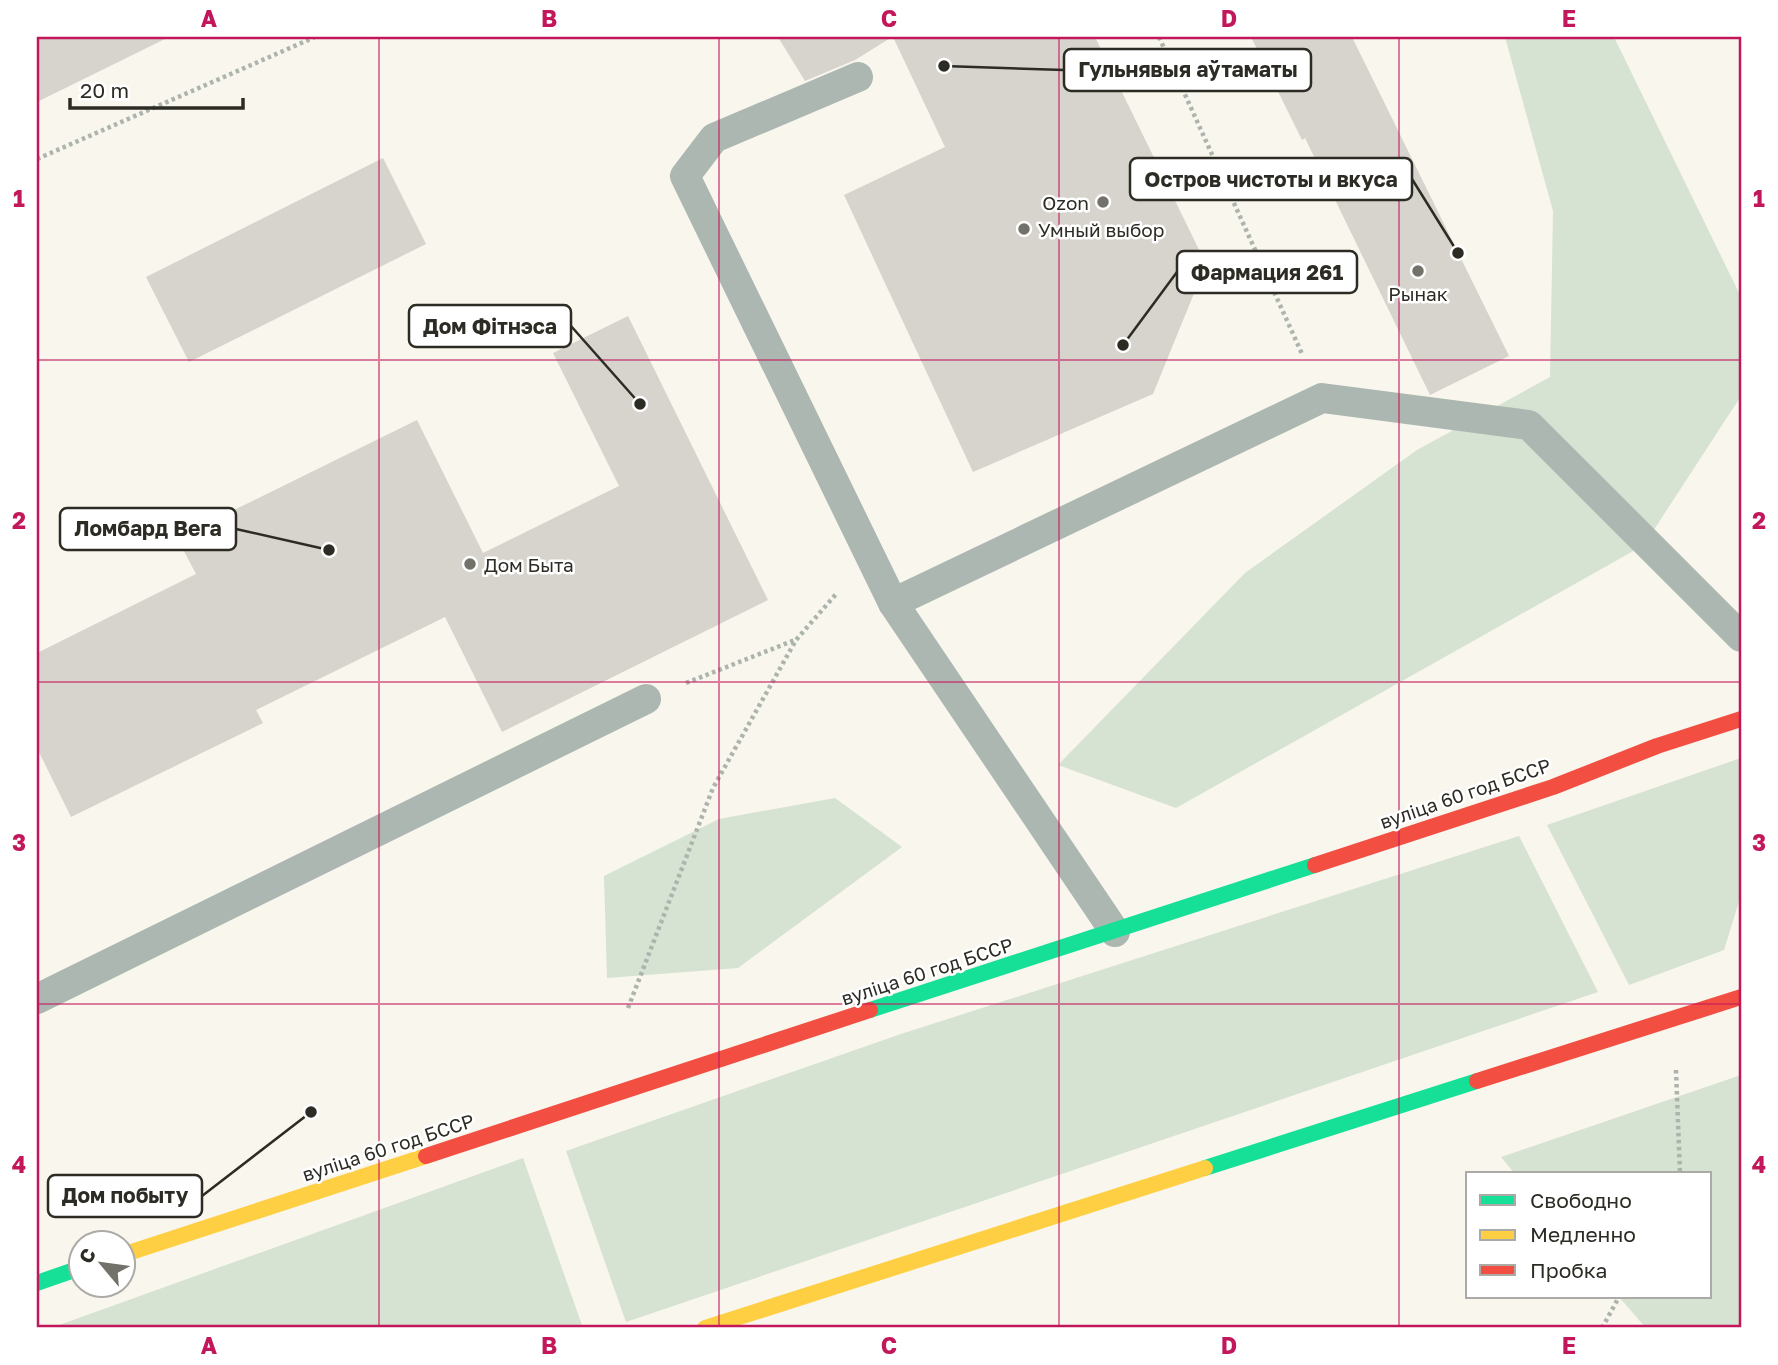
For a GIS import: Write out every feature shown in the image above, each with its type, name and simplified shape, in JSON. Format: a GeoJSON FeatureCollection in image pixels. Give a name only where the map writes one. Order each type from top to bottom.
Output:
{"type":"FeatureCollection","features":[{"type":"Feature","properties":{"kind":"main road","name":"вуліца 60 год БССР"},"geometry":{"type":"LineString","coordinates":[[136,1250],[1553,787],[1657,746],[1741,719]]}},
{"type":"Feature","properties":{"kind":"main road"},"geometry":{"type":"LineString","coordinates":[[705,1328],[1741,997]]}},
{"type":"Feature","properties":{"kind":"main road"},"geometry":{"type":"LineString","coordinates":[[37,1283],[66,1273]]}},
{"type":"Feature","properties":{"kind":"lane"},"geometry":{"type":"LineString","coordinates":[[858,76],[714,138],[685,176],[893,603],[1115,932]]}},
{"type":"Feature","properties":{"kind":"lane"},"geometry":{"type":"LineString","coordinates":[[893,603],[1322,398],[1529,425],[1741,637]]}},
{"type":"Feature","properties":{"kind":"lane"},"geometry":{"type":"LineString","coordinates":[[37,999],[646,699]]}},
{"type":"Feature","properties":{"kind":"path"},"geometry":{"type":"LineString","coordinates":[[37,159],[315,37]]}},
{"type":"Feature","properties":{"kind":"path"},"geometry":{"type":"LineString","coordinates":[[1159,37],[1322,398]]}},
{"type":"Feature","properties":{"kind":"path"},"geometry":{"type":"LineString","coordinates":[[628,1008],[713,788],[796,640],[870,556]]}},
{"type":"Feature","properties":{"kind":"path"},"geometry":{"type":"LineString","coordinates":[[646,699],[796,640]]}},
{"type":"Feature","properties":{"kind":"path"},"geometry":{"type":"LineString","coordinates":[[1676,1069],[1680,1172]]}},
{"type":"Feature","properties":{"kind":"path"},"geometry":{"type":"LineString","coordinates":[[1602,1328],[1618,1298]]}},
{"type":"Feature","properties":{"kind":"green space"},"geometry":{"type":"Polygon","coordinates":[[[1505,37],[1614,37],[1741,297],[1741,396],[1644,545],[1176,808],[1058,765],[1245,573],[1417,450],[1550,377],[1553,211],[1505,37]]]}},
{"type":"Feature","properties":{"kind":"green space"},"geometry":{"type":"Polygon","coordinates":[[[1741,758],[1741,895],[1724,950],[1629,985],[1547,825],[1741,758]]]}},
{"type":"Feature","properties":{"kind":"green space"},"geometry":{"type":"Polygon","coordinates":[[[835,798],[902,847],[738,968],[607,978],[604,876],[719,819],[835,798]]]}},
{"type":"Feature","properties":{"kind":"green space"},"geometry":{"type":"Polygon","coordinates":[[[1519,836],[1598,992],[626,1322],[566,1151],[901,1034],[1519,836]]]}},
{"type":"Feature","properties":{"kind":"green space"},"geometry":{"type":"Polygon","coordinates":[[[1741,1075],[1741,1328],[1646,1328],[1620,1298],[1712,1298],[1712,1172],[1513,1172],[1501,1157],[1741,1075]]]}},
{"type":"Feature","properties":{"kind":"green space"},"geometry":{"type":"Polygon","coordinates":[[[523,1158],[583,1328],[51,1328],[523,1158]]]}},
{"type":"Feature","properties":{"kind":"building"},"geometry":{"type":"Polygon","coordinates":[[[37,37],[169,37],[37,102],[37,37]]]}},
{"type":"Feature","properties":{"kind":"building"},"geometry":{"type":"Polygon","coordinates":[[[778,37],[892,37],[855,60],[805,81],[778,37]]]}},
{"type":"Feature","properties":{"kind":"building","name":"Умный выбор"},"geometry":{"type":"Polygon","coordinates":[[[893,37],[1095,37],[1206,264],[1153,394],[973,472],[844,195],[945,147],[893,37]]]}},
{"type":"Feature","properties":{"kind":"building","name":"Рынак"},"geometry":{"type":"Polygon","coordinates":[[[1251,37],[1352,37],[1509,356],[1430,395],[1305,138],[1302,140],[1251,37]]]}},
{"type":"Feature","properties":{"kind":"building"},"geometry":{"type":"Polygon","coordinates":[[[383,158],[426,244],[189,362],[146,277],[383,158]]]}},
{"type":"Feature","properties":{"kind":"building","name":"Дом Быта"},"geometry":{"type":"Polygon","coordinates":[[[628,316],[768,600],[502,732],[445,617],[256,710],[263,723],[71,817],[37,748],[37,653],[196,574],[177,538],[417,420],[483,553],[619,486],[553,353],[628,316]]]}},
{"type":"Feature","properties":{"kind":"traffic: fast"},"geometry":{"type":"LineString","coordinates":[[870,1010],[1315,865]]}},
{"type":"Feature","properties":{"kind":"traffic: fast"},"geometry":{"type":"LineString","coordinates":[[1205,1168],[1477,1081]]}},
{"type":"Feature","properties":{"kind":"traffic: fast"},"geometry":{"type":"LineString","coordinates":[[37,1283],[66,1273]]}},
{"type":"Feature","properties":{"kind":"traffic: slow"},"geometry":{"type":"LineString","coordinates":[[136,1250],[426,1156]]}},
{"type":"Feature","properties":{"kind":"traffic: slow"},"geometry":{"type":"LineString","coordinates":[[705,1328],[1205,1168]]}},
{"type":"Feature","properties":{"kind":"traffic: jam"},"geometry":{"type":"LineString","coordinates":[[1315,865],[1553,787],[1657,746],[1741,719]]}},
{"type":"Feature","properties":{"kind":"traffic: jam"},"geometry":{"type":"LineString","coordinates":[[1477,1081],[1741,997]]}},
{"type":"Feature","properties":{"kind":"traffic: jam"},"geometry":{"type":"LineString","coordinates":[[426,1156],[870,1010]]}},
{"type":"Feature","properties":{"kind":"place","name":"Гульнявыя аўтаматы"},"geometry":{"type":"Point","coordinates":[944,66]}},
{"type":"Feature","properties":{"kind":"place","name":"Ozon"},"geometry":{"type":"Point","coordinates":[1103,202]}},
{"type":"Feature","properties":{"kind":"place","name":"Умный выбор"},"geometry":{"type":"Point","coordinates":[1024,229]}},
{"type":"Feature","properties":{"kind":"place","name":"Остров чистоты и вкуса"},"geometry":{"type":"Point","coordinates":[1458,253]}},
{"type":"Feature","properties":{"kind":"place","name":"Рынак"},"geometry":{"type":"Point","coordinates":[1418,271]}},
{"type":"Feature","properties":{"kind":"place","name":"Фармация 261"},"geometry":{"type":"Point","coordinates":[1123,345]}},
{"type":"Feature","properties":{"kind":"place","name":"Дом Фітнэса"},"geometry":{"type":"Point","coordinates":[640,404]}},
{"type":"Feature","properties":{"kind":"place","name":"Ломбард Вега"},"geometry":{"type":"Point","coordinates":[329,550]}},
{"type":"Feature","properties":{"kind":"place","name":"Дом Быта"},"geometry":{"type":"Point","coordinates":[470,564]}},
{"type":"Feature","properties":{"kind":"place","name":"Дом побыту"},"geometry":{"type":"Point","coordinates":[311,1112]}}]}
